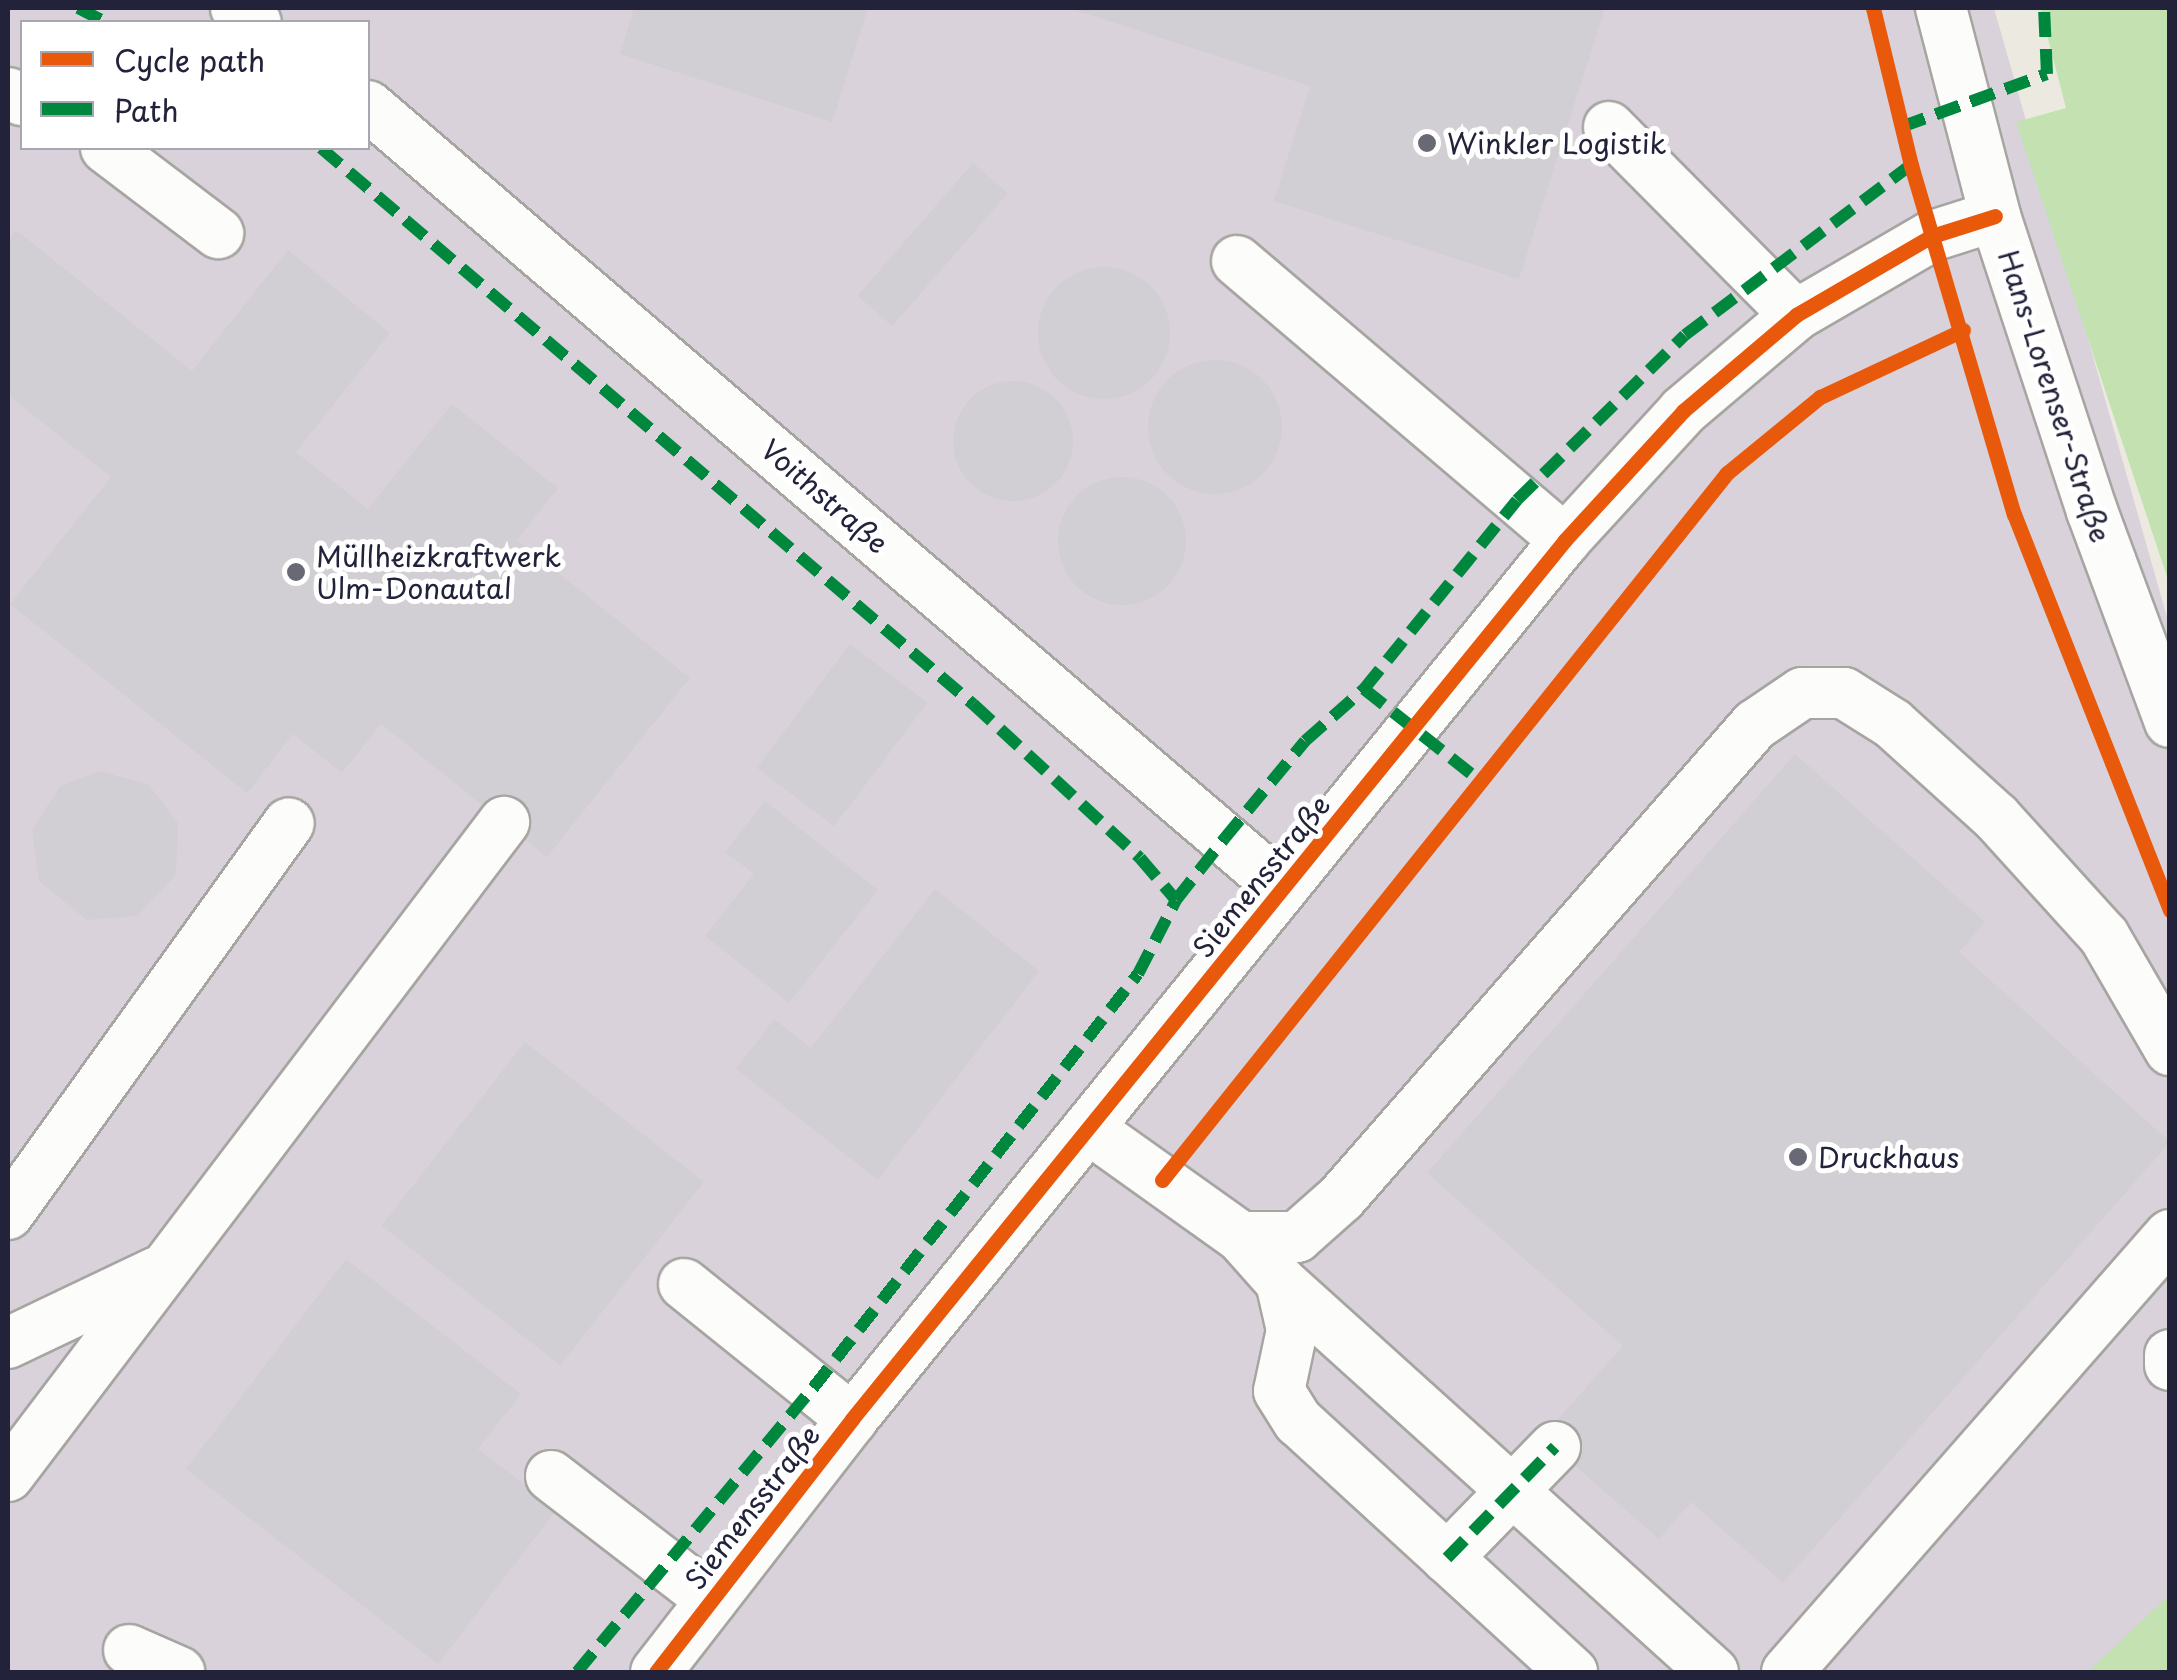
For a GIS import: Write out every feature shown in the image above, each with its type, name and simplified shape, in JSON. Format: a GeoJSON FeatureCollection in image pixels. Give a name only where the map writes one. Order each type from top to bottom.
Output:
{"type":"FeatureCollection","features":[{"type":"Feature","properties":{"kind":"street","name":"Hans-Lorenser-Straße"},"geometry":{"type":"LineString","coordinates":[[1941,8],[1995,216],[2092,511],[2170,722]]}},
{"type":"Feature","properties":{"kind":"street","name":"Voithstraße"},"geometry":{"type":"LineString","coordinates":[[370,108],[1282,888]]}},
{"type":"Feature","properties":{"kind":"street"},"geometry":{"type":"LineString","coordinates":[[1610,127],[1796,315]]}},
{"type":"Feature","properties":{"kind":"street"},"geometry":{"type":"LineString","coordinates":[[109,150],[218,233]]}},
{"type":"Feature","properties":{"kind":"street","name":"Siemensstraße"},"geometry":{"type":"LineString","coordinates":[[656,1672],[852,1419],[1565,540],[1683,411],[1796,315],[1932,236],[1995,216]]}},
{"type":"Feature","properties":{"kind":"street"},"geometry":{"type":"LineString","coordinates":[[1237,261],[1565,540]]}},
{"type":"Feature","properties":{"kind":"street"},"geometry":{"type":"LineString","coordinates":[[1242,1238],[1297,1237],[1340,1198],[1755,725],[1802,693],[1844,693],[1893,724],[1996,816],[2104,936],[2170,1050]]}},
{"type":"Feature","properties":{"kind":"street"},"geometry":{"type":"LineString","coordinates":[[8,1476],[504,822]]}},
{"type":"Feature","properties":{"kind":"street"},"geometry":{"type":"LineString","coordinates":[[8,1214],[290,824]]}},
{"type":"Feature","properties":{"kind":"street"},"geometry":{"type":"LineString","coordinates":[[1088,1128],[1242,1238],[1281,1282],[1713,1672]]}},
{"type":"Feature","properties":{"kind":"street"},"geometry":{"type":"LineString","coordinates":[[1787,1672],[2170,1235]]}},
{"type":"Feature","properties":{"kind":"street"},"geometry":{"type":"LineString","coordinates":[[8,1343],[166,1268]]}},
{"type":"Feature","properties":{"kind":"street"},"geometry":{"type":"LineString","coordinates":[[1281,1282],[1292,1330],[1279,1391],[1298,1421],[1572,1672]]}},
{"type":"Feature","properties":{"kind":"street"},"geometry":{"type":"LineString","coordinates":[[684,1284],[852,1419]]}},
{"type":"Feature","properties":{"kind":"street"},"geometry":{"type":"LineString","coordinates":[[2170,1355],[2170,1365]]}},
{"type":"Feature","properties":{"kind":"street"},"geometry":{"type":"LineString","coordinates":[[1447,1558],[1555,1447]]}},
{"type":"Feature","properties":{"kind":"street"},"geometry":{"type":"LineString","coordinates":[[551,1476],[712,1600]]}},
{"type":"Feature","properties":{"kind":"street"},"geometry":{"type":"LineString","coordinates":[[129,1650],[180,1672]]}},
{"type":"Feature","properties":{"kind":"shaded area"},"geometry":{"type":"Polygon","coordinates":[[[8,8],[1994,8],[2169,624],[2169,1672],[8,1672],[8,8]]]}},
{"type":"Feature","properties":{"kind":"green space"},"geometry":{"type":"Polygon","coordinates":[[[2040,8],[2169,8],[2169,583],[2016,122],[2066,108],[2040,8]]]}},
{"type":"Feature","properties":{"kind":"green space"},"geometry":{"type":"Polygon","coordinates":[[[2169,1595],[2169,1672],[2088,1672],[2169,1595]]]}},
{"type":"Feature","properties":{"kind":"building"},"geometry":{"type":"Polygon","coordinates":[[[634,8],[868,8],[832,122],[620,54],[634,8]]]}},
{"type":"Feature","properties":{"kind":"building","name":"Winkler Logistik"},"geometry":{"type":"Polygon","coordinates":[[[1068,8],[1605,8],[1519,279],[1274,201],[1310,86],[1068,8]]]}},
{"type":"Feature","properties":{"kind":"building"},"geometry":{"type":"Polygon","coordinates":[[[973,163],[1008,193],[892,326],[858,296],[973,163]]]}},
{"type":"Feature","properties":{"kind":"building","name":"Müllheizkraftwerk Ulm-Donautal"},"geometry":{"type":"Polygon","coordinates":[[[16,230],[192,371],[288,250],[390,333],[296,452],[368,509],[452,404],[558,488],[517,540],[690,678],[547,857],[381,724],[342,773],[293,734],[247,793],[10,604],[111,477],[8,395],[8,241],[16,230]]]}},
{"type":"Feature","properties":{"kind":"building"},"geometry":{"type":"Polygon","coordinates":[[[1104,267],[1129,272],[1151,286],[1165,308],[1170,333],[1165,358],[1151,380],[1129,394],[1104,399],[1079,394],[1057,380],[1043,358],[1038,333],[1043,308],[1057,286],[1079,272],[1104,267]]]}},
{"type":"Feature","properties":{"kind":"building"},"geometry":{"type":"Polygon","coordinates":[[[1215,360],[1240,365],[1262,380],[1277,402],[1282,427],[1277,452],[1262,474],[1240,489],[1215,494],[1190,489],[1168,474],[1153,452],[1148,427],[1153,402],[1168,380],[1190,365],[1215,360]]]}},
{"type":"Feature","properties":{"kind":"building"},"geometry":{"type":"Polygon","coordinates":[[[1013,381],[1036,386],[1055,399],[1068,418],[1073,441],[1068,464],[1055,483],[1036,496],[1013,501],[990,496],[971,483],[958,464],[953,441],[958,418],[971,399],[990,386],[1013,381]]]}},
{"type":"Feature","properties":{"kind":"building"},"geometry":{"type":"Polygon","coordinates":[[[1122,477],[1147,482],[1168,495],[1181,516],[1186,541],[1181,566],[1168,587],[1147,600],[1122,605],[1097,600],[1076,587],[1063,566],[1058,541],[1063,516],[1076,495],[1097,482],[1122,477]]]}},
{"type":"Feature","properties":{"kind":"building"},"geometry":{"type":"Polygon","coordinates":[[[850,644],[927,702],[834,826],[757,768],[850,644]]]}},
{"type":"Feature","properties":{"kind":"building","name":"Druckhaus"},"geometry":{"type":"Polygon","coordinates":[[[1795,754],[1985,922],[1959,952],[2170,1142],[1783,1583],[1691,1502],[1659,1539],[1542,1437],[1623,1346],[1427,1173],[1795,754]]]}},
{"type":"Feature","properties":{"kind":"building"},"geometry":{"type":"Polygon","coordinates":[[[99,771],[148,784],[178,823],[176,875],[137,916],[87,920],[39,881],[32,830],[60,786],[99,771]]]}},
{"type":"Feature","properties":{"kind":"building"},"geometry":{"type":"Polygon","coordinates":[[[765,801],[878,890],[789,1003],[705,936],[754,874],[725,852],[765,801]]]}},
{"type":"Feature","properties":{"kind":"building"},"geometry":{"type":"Polygon","coordinates":[[[935,889],[1039,971],[878,1180],[736,1069],[774,1019],[811,1048],[935,889]]]}},
{"type":"Feature","properties":{"kind":"building"},"geometry":{"type":"Polygon","coordinates":[[[525,1042],[704,1182],[560,1365],[382,1226],[525,1042]]]}},
{"type":"Feature","properties":{"kind":"building"},"geometry":{"type":"Polygon","coordinates":[[[346,1259],[521,1394],[478,1449],[557,1509],[438,1664],[186,1469],[346,1259]]]}},
{"type":"Feature","properties":{"kind":"marked path"},"geometry":{"type":"LineString","coordinates":[[78,8],[101,20]]}},
{"type":"Feature","properties":{"kind":"marked path"},"geometry":{"type":"LineString","coordinates":[[1901,127],[2047,74],[2044,8]]}},
{"type":"Feature","properties":{"kind":"marked path"},"geometry":{"type":"LineString","coordinates":[[323,150],[973,704],[1140,858],[1176,900]]}},
{"type":"Feature","properties":{"kind":"marked path"},"geometry":{"type":"LineString","coordinates":[[577,1672],[813,1388],[1138,974],[1176,900],[1224,839],[1305,741],[1364,689],[1517,500],[1685,335],[1911,165]]}},
{"type":"Feature","properties":{"kind":"marked path"},"geometry":{"type":"LineString","coordinates":[[1364,689],[1479,780]]}},
{"type":"Feature","properties":{"kind":"marked path"},"geometry":{"type":"LineString","coordinates":[[1447,1558],[1555,1447]]}},
{"type":"Feature","properties":{"kind":"cycle path"},"geometry":{"type":"LineString","coordinates":[[1873,8],[1911,165],[2014,514],[2170,910]]}},
{"type":"Feature","properties":{"kind":"cycle path"},"geometry":{"type":"LineString","coordinates":[[656,1672],[852,1419],[1565,540],[1683,411],[1796,315],[1932,236],[1995,216]]}},
{"type":"Feature","properties":{"kind":"cycle path"},"geometry":{"type":"LineString","coordinates":[[1162,1180],[1727,473],[1820,397],[1963,330]]}},
{"type":"Feature","properties":{"kind":"place","name":"Winkler Logistik"},"geometry":{"type":"Point","coordinates":[1427,143]}},
{"type":"Feature","properties":{"kind":"place","name":"Müllheizkraftwerk Ulm-Donautal"},"geometry":{"type":"Point","coordinates":[296,572]}},
{"type":"Feature","properties":{"kind":"place","name":"Druckhaus"},"geometry":{"type":"Point","coordinates":[1798,1157]}}]}
